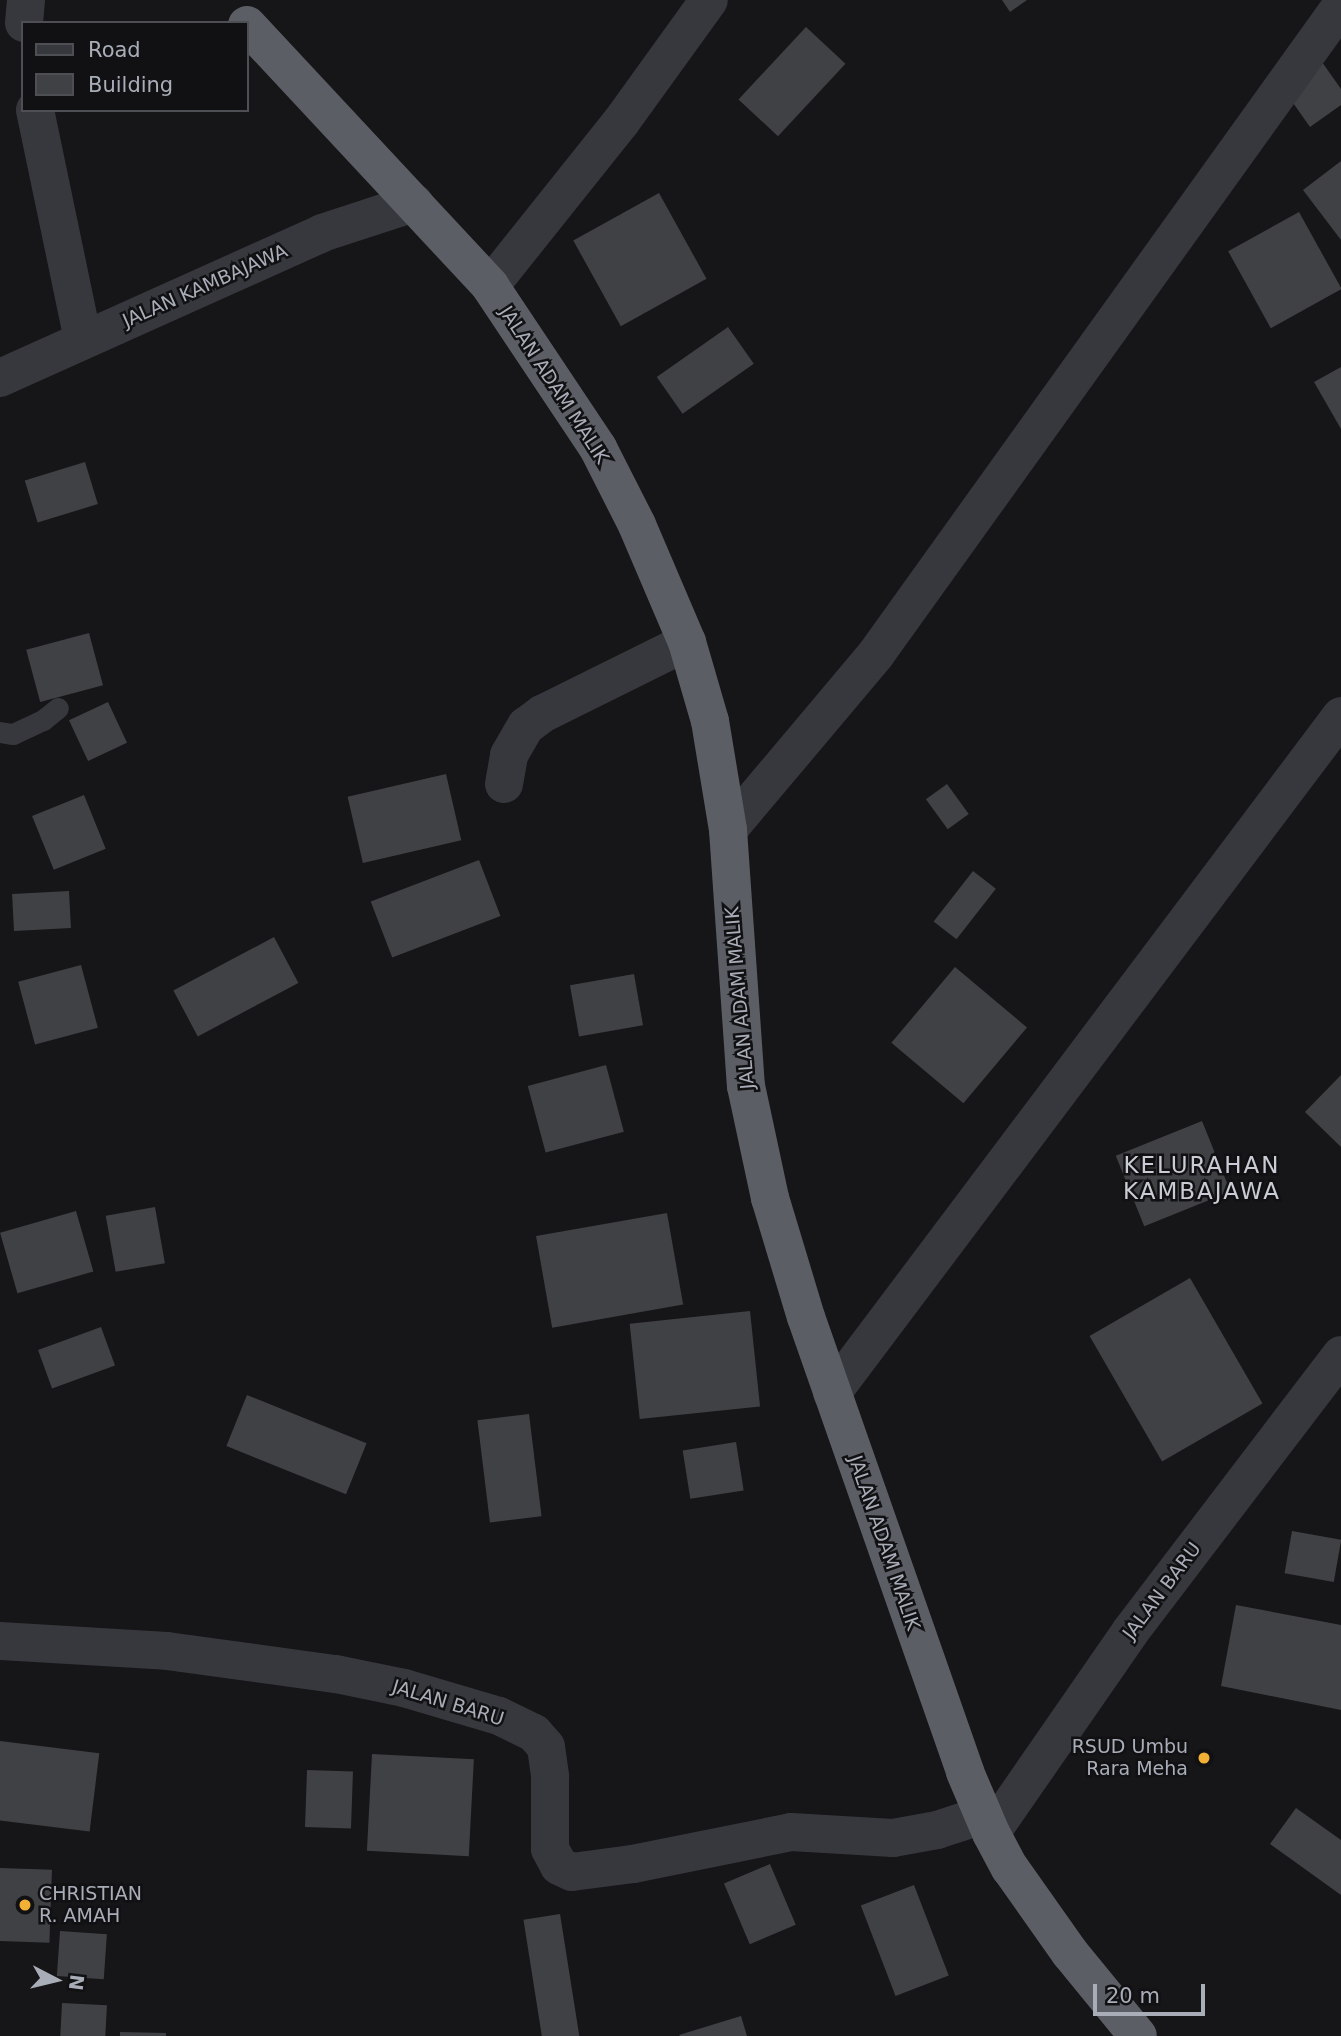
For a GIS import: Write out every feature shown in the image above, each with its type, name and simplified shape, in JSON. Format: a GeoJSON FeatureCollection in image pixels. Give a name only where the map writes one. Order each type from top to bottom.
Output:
{"type":"FeatureCollection","features":[{"type":"Feature","properties":{"kind":"highway","name":"JALAN ADAM MALIK"},"geometry":{"type":"LineString","coordinates":[[228,0],[244,21]]}},
{"type":"Feature","properties":{"kind":"highway","name":"JALAN ADAM MALIK"},"geometry":{"type":"LineString","coordinates":[[248,26],[490,286],[598,448],[637,525],[687,642],[710,721],[728,830],[746,1086],[770,1198],[832,1393],[965,1772],[987,1824],[1010,1868],[1070,1953],[1138,2036]]}},
{"type":"Feature","properties":{"kind":"street"},"geometry":{"type":"LineString","coordinates":[[24,21],[26,0]]}},
{"type":"Feature","properties":{"kind":"street"},"geometry":{"type":"LineString","coordinates":[[490,286],[621,122],[709,0]]}},
{"type":"Feature","properties":{"kind":"street"},"geometry":{"type":"LineString","coordinates":[[728,830],[876,654],[1341,6]]}},
{"type":"Feature","properties":{"kind":"street"},"geometry":{"type":"LineString","coordinates":[[35,112],[83,340]]}},
{"type":"Feature","properties":{"kind":"street","name":"JALAN KAMBAJAWA"},"geometry":{"type":"LineString","coordinates":[[0,378],[323,233],[414,203]]}},
{"type":"Feature","properties":{"kind":"street"},"geometry":{"type":"LineString","coordinates":[[504,784],[509,755],[526,726],[542,714],[687,642]]}},
{"type":"Feature","properties":{"kind":"street"},"geometry":{"type":"LineString","coordinates":[[832,1393],[1341,716]]}},
{"type":"Feature","properties":{"kind":"street","name":"JALAN BARU"},"geometry":{"type":"LineString","coordinates":[[0,1641],[167,1651],[336,1674],[404,1688],[499,1716],[534,1733],[546,1747],[550,1777],[550,1849],[559,1866],[572,1872],[623,1866],[791,1832],[894,1838],[987,1824],[1341,1354]]}},
{"type":"Feature","properties":{"kind":"lane"},"geometry":{"type":"LineString","coordinates":[[0,732],[13,734],[43,720],[58,708]]}},
{"type":"Feature","properties":{"kind":"building"},"geometry":{"type":"Polygon","coordinates":[[[1002,0],[1027,0],[1010,12],[1002,0]]]}},
{"type":"Feature","properties":{"kind":"building"},"geometry":{"type":"Polygon","coordinates":[[[806,27],[845,64],[778,136],[738,99],[806,27]]]}},
{"type":"Feature","properties":{"kind":"building"},"geometry":{"type":"Polygon","coordinates":[[[1322,62],[1341,89],[1341,105],[1310,127],[1284,90],[1322,62]]]}},
{"type":"Feature","properties":{"kind":"building"},"geometry":{"type":"Polygon","coordinates":[[[1341,161],[1341,240],[1303,190],[1341,161]]]}},
{"type":"Feature","properties":{"kind":"building"},"geometry":{"type":"Polygon","coordinates":[[[659,193],[707,279],[621,326],[573,241],[659,193]]]}},
{"type":"Feature","properties":{"kind":"building"},"geometry":{"type":"Polygon","coordinates":[[[1299,212],[1341,289],[1271,328],[1228,251],[1299,212]]]}},
{"type":"Feature","properties":{"kind":"building"},"geometry":{"type":"Polygon","coordinates":[[[728,327],[754,364],[683,414],[657,377],[728,327]]]}},
{"type":"Feature","properties":{"kind":"building"},"geometry":{"type":"Polygon","coordinates":[[[1341,367],[1341,429],[1314,382],[1341,367]]]}},
{"type":"Feature","properties":{"kind":"building"},"geometry":{"type":"Polygon","coordinates":[[[85,462],[98,504],[38,522],[25,480],[85,462]]]}},
{"type":"Feature","properties":{"kind":"building"},"geometry":{"type":"Polygon","coordinates":[[[89,633],[103,685],[40,702],[26,650],[89,633]]]}},
{"type":"Feature","properties":{"kind":"building"},"geometry":{"type":"Polygon","coordinates":[[[108,702],[127,743],[88,761],[69,720],[108,702]]]}},
{"type":"Feature","properties":{"kind":"building"},"geometry":{"type":"Polygon","coordinates":[[[446,774],[461,840],[363,863],[348,797],[446,774]]]}},
{"type":"Feature","properties":{"kind":"building"},"geometry":{"type":"Polygon","coordinates":[[[947,784],[969,814],[948,829],[926,799],[947,784]]]}},
{"type":"Feature","properties":{"kind":"building"},"geometry":{"type":"Polygon","coordinates":[[[84,795],[106,849],[54,870],[32,816],[84,795]]]}},
{"type":"Feature","properties":{"kind":"building"},"geometry":{"type":"Polygon","coordinates":[[[479,860],[501,916],[392,958],[371,902],[479,860]]]}},
{"type":"Feature","properties":{"kind":"building"},"geometry":{"type":"Polygon","coordinates":[[[973,871],[996,889],[956,939],[934,921],[973,871]]]}},
{"type":"Feature","properties":{"kind":"building"},"geometry":{"type":"Polygon","coordinates":[[[69,891],[71,928],[14,931],[12,894],[69,891]]]}},
{"type":"Feature","properties":{"kind":"building"},"geometry":{"type":"Polygon","coordinates":[[[274,937],[298,983],[198,1036],[173,991],[274,937]]]}},
{"type":"Feature","properties":{"kind":"building"},"geometry":{"type":"Polygon","coordinates":[[[81,965],[98,1028],[35,1045],[18,982],[81,965]]]}},
{"type":"Feature","properties":{"kind":"building"},"geometry":{"type":"Polygon","coordinates":[[[955,967],[1027,1027],[963,1103],[891,1043],[955,967]]]}},
{"type":"Feature","properties":{"kind":"building"},"geometry":{"type":"Polygon","coordinates":[[[634,974],[643,1025],[579,1036],[570,985],[634,974]]]}},
{"type":"Feature","properties":{"kind":"building"},"geometry":{"type":"Polygon","coordinates":[[[606,1065],[624,1132],[546,1153],[528,1086],[606,1065]]]}},
{"type":"Feature","properties":{"kind":"building"},"geometry":{"type":"Polygon","coordinates":[[[1341,1075],[1341,1147],[1305,1112],[1341,1075]]]}},
{"type":"Feature","properties":{"kind":"building"},"geometry":{"type":"Polygon","coordinates":[[[1202,1121],[1230,1191],[1144,1226],[1116,1156],[1202,1121]]]}},
{"type":"Feature","properties":{"kind":"building"},"geometry":{"type":"Polygon","coordinates":[[[155,1207],[165,1263],[116,1272],[106,1216],[155,1207]]]}},
{"type":"Feature","properties":{"kind":"building"},"geometry":{"type":"Polygon","coordinates":[[[76,1211],[93,1272],[17,1293],[0,1233],[76,1211]]]}},
{"type":"Feature","properties":{"kind":"building"},"geometry":{"type":"Polygon","coordinates":[[[667,1213],[683,1305],[552,1328],[536,1236],[667,1213]]]}},
{"type":"Feature","properties":{"kind":"building"},"geometry":{"type":"Polygon","coordinates":[[[1190,1278],[1262,1404],[1162,1462],[1090,1336],[1190,1278]]]}},
{"type":"Feature","properties":{"kind":"building"},"geometry":{"type":"Polygon","coordinates":[[[750,1311],[760,1406],[640,1419],[630,1324],[750,1311]]]}},
{"type":"Feature","properties":{"kind":"building"},"geometry":{"type":"Polygon","coordinates":[[[101,1327],[115,1366],[52,1388],[38,1350],[101,1327]]]}},
{"type":"Feature","properties":{"kind":"building"},"geometry":{"type":"Polygon","coordinates":[[[247,1395],[367,1443],[346,1494],[226,1446],[247,1395]]]}},
{"type":"Feature","properties":{"kind":"building"},"geometry":{"type":"Polygon","coordinates":[[[529,1414],[542,1516],[490,1523],[477,1420],[529,1414]]]}},
{"type":"Feature","properties":{"kind":"building"},"geometry":{"type":"Polygon","coordinates":[[[736,1442],[744,1490],[690,1499],[683,1450],[736,1442]]]}},
{"type":"Feature","properties":{"kind":"building"},"geometry":{"type":"Polygon","coordinates":[[[1292,1531],[1341,1540],[1334,1582],[1285,1573],[1292,1531]]]}},
{"type":"Feature","properties":{"kind":"building"},"geometry":{"type":"Polygon","coordinates":[[[1236,1605],[1341,1625],[1341,1710],[1221,1686],[1236,1605]]]}},
{"type":"Feature","properties":{"kind":"building"},"geometry":{"type":"Polygon","coordinates":[[[0,1741],[99,1753],[90,1832],[0,1821],[0,1741]]]}},
{"type":"Feature","properties":{"kind":"building"},"geometry":{"type":"Polygon","coordinates":[[[372,1754],[474,1759],[469,1856],[367,1851],[372,1754]]]}},
{"type":"Feature","properties":{"kind":"building"},"geometry":{"type":"Polygon","coordinates":[[[307,1770],[353,1772],[351,1829],[305,1827],[307,1770]]]}},
{"type":"Feature","properties":{"kind":"building"},"geometry":{"type":"Polygon","coordinates":[[[1296,1808],[1341,1840],[1341,1895],[1270,1844],[1296,1808]]]}},
{"type":"Feature","properties":{"kind":"building"},"geometry":{"type":"Polygon","coordinates":[[[770,1864],[796,1925],[750,1944],[724,1884],[770,1864]]]}},
{"type":"Feature","properties":{"kind":"building","name":"CHRISTIAN R. AMAH"},"geometry":{"type":"Polygon","coordinates":[[[0,1868],[52,1870],[49,1943],[0,1941],[0,1868]]]}},
{"type":"Feature","properties":{"kind":"building"},"geometry":{"type":"Polygon","coordinates":[[[914,1885],[949,1976],[896,1996],[861,1905],[914,1885]]]}},
{"type":"Feature","properties":{"kind":"building"},"geometry":{"type":"Polygon","coordinates":[[[560,1914],[579,2036],[542,2036],[523,1920],[560,1914]]]}},
{"type":"Feature","properties":{"kind":"building"},"geometry":{"type":"Polygon","coordinates":[[[60,1931],[107,1934],[104,1979],[57,1976],[60,1931]]]}},
{"type":"Feature","properties":{"kind":"building"},"geometry":{"type":"Polygon","coordinates":[[[62,2003],[107,2005],[105,2036],[60,2036],[62,2003]]]}},
{"type":"Feature","properties":{"kind":"building"},"geometry":{"type":"Polygon","coordinates":[[[741,2016],[747,2036],[679,2035],[741,2016]]]}},
{"type":"Feature","properties":{"kind":"building"},"geometry":{"type":"Polygon","coordinates":[[[120,2032],[166,2033],[166,2036],[120,2036],[120,2032]]]}},
{"type":"Feature","properties":{"kind":"place","name":"RSUD Umbu Rara Meha"},"geometry":{"type":"Point","coordinates":[1204,1758]}},
{"type":"Feature","properties":{"kind":"place","name":"CHRISTIAN R. AMAH"},"geometry":{"type":"Point","coordinates":[25,1905]}},
{"type":"Feature","properties":{"kind":"district","name":"KELURAHAN KAMBAJAWA"},"geometry":{"type":"Point","coordinates":[1202,1178]}}]}
